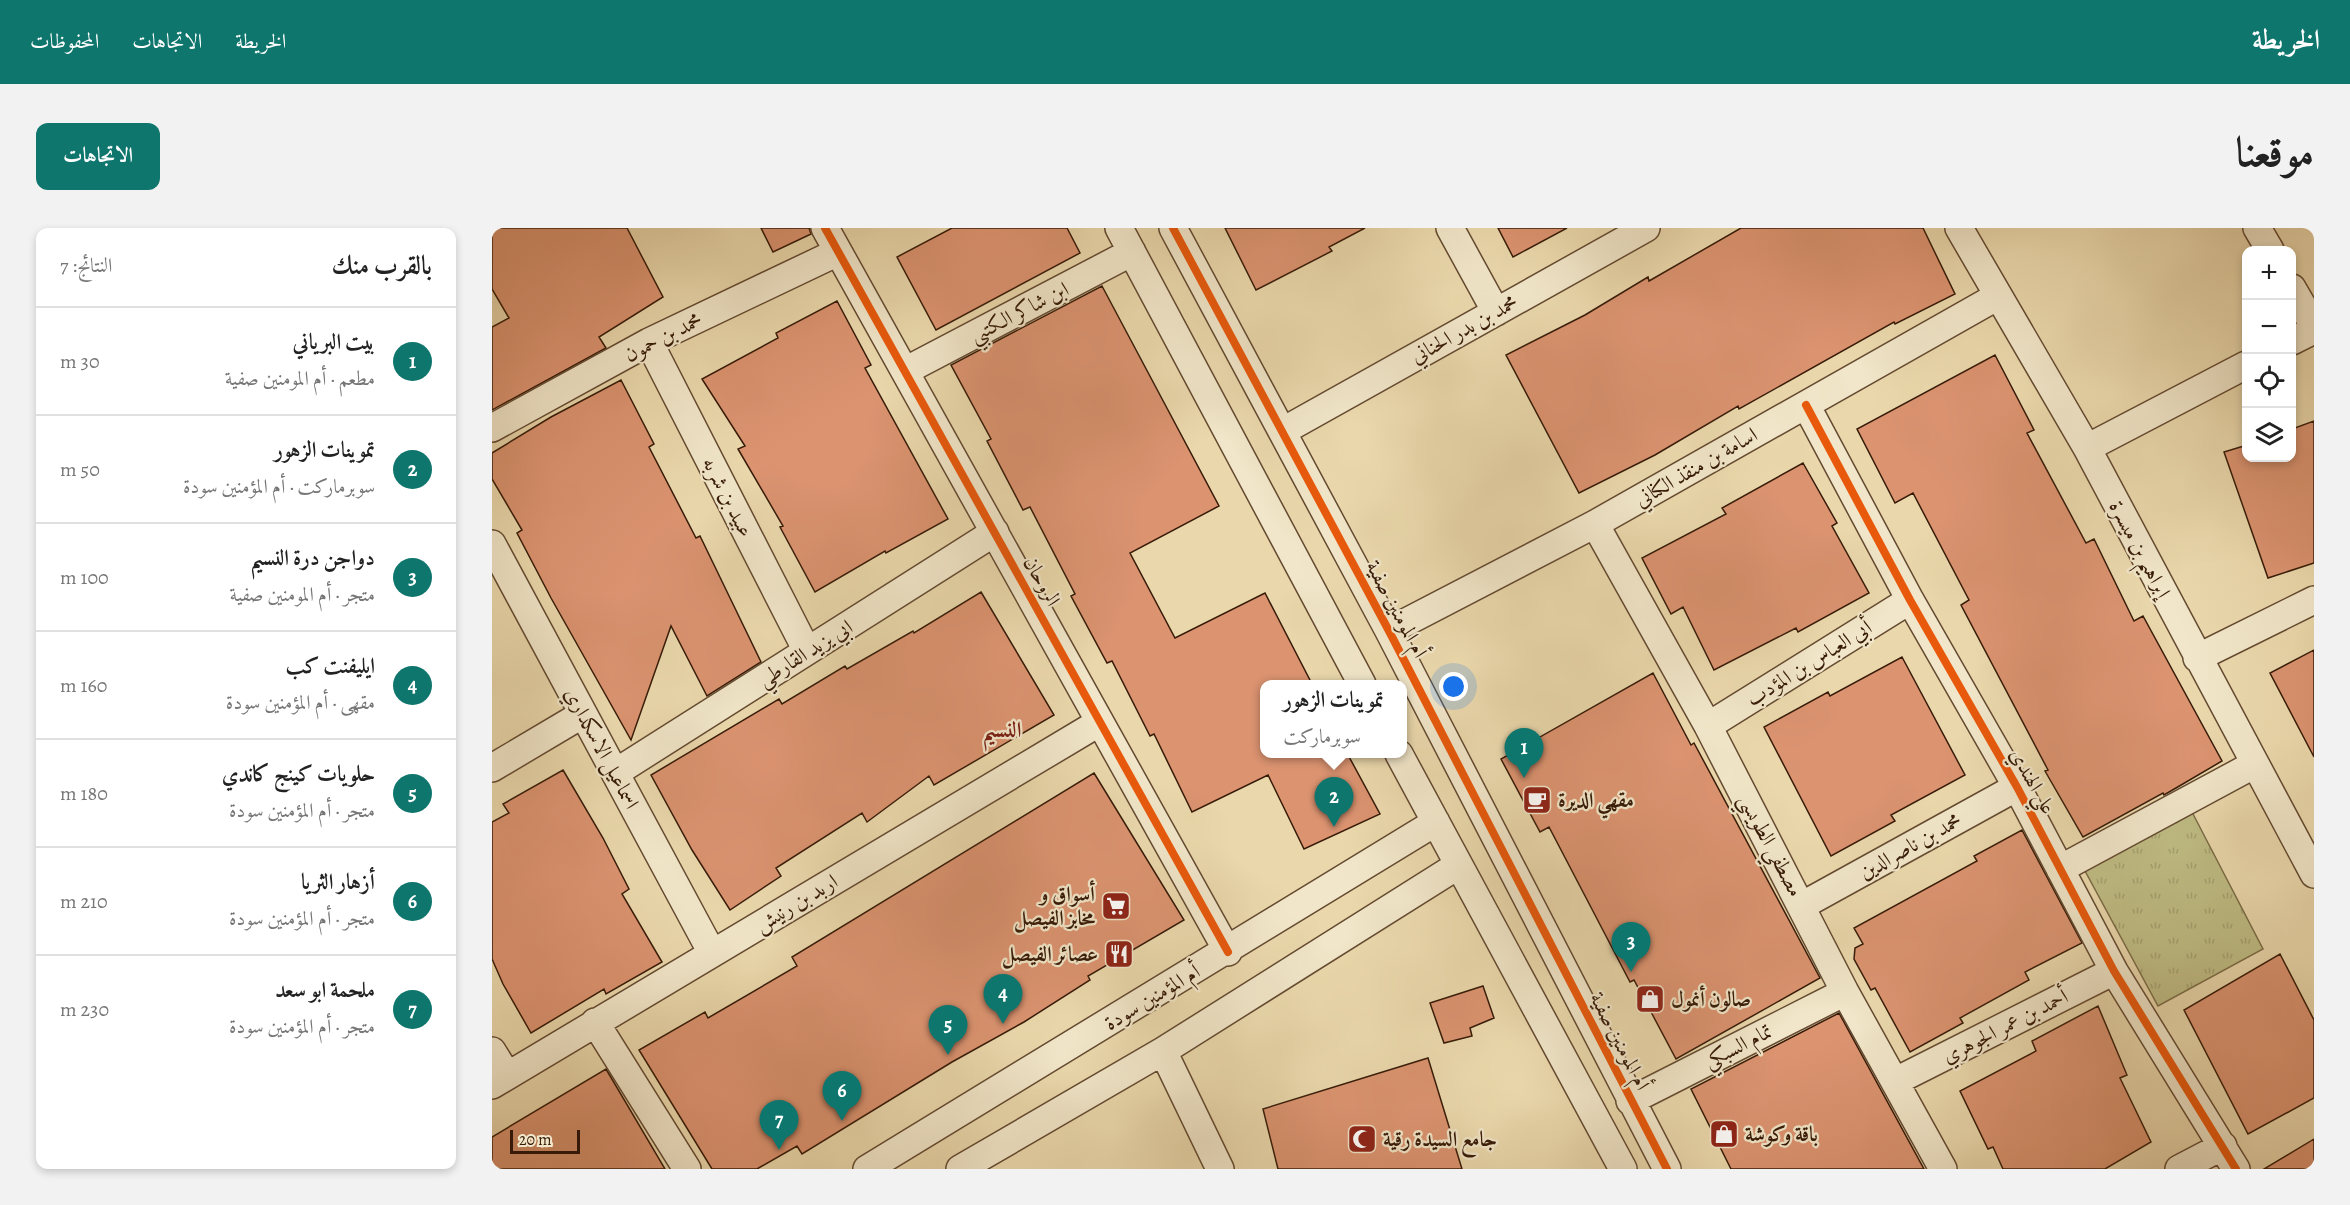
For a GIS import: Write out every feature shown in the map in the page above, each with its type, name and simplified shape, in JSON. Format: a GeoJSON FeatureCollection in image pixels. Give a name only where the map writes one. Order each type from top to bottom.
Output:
{"type":"FeatureCollection","features":[{"type":"Feature","properties":{"kind":"street","name":"الروحان"},"geometry":{"type":"LineString","coordinates":[[825,228],[1228,952]]}},
{"type":"Feature","properties":{"kind":"street"},"geometry":{"type":"LineString","coordinates":[[1119,228],[1360,680]]}},
{"type":"Feature","properties":{"kind":"street","name":"أم المومنين صفية"},"geometry":{"type":"LineString","coordinates":[[1173,228],[1389,631],[1667,1169]]}},
{"type":"Feature","properties":{"kind":"street"},"geometry":{"type":"LineString","coordinates":[[1450,228],[1496,312]]}},
{"type":"Feature","properties":{"kind":"street","name":"محمد بن بدر الحناني"},"geometry":{"type":"LineString","coordinates":[[1283,431],[1646,228]]}},
{"type":"Feature","properties":{"kind":"street","name":"إبراهيم بن ميسرة"},"geometry":{"type":"LineString","coordinates":[[1959,228],[2087,448],[2197,658],[2314,873]]}},
{"type":"Feature","properties":{"kind":"street"},"geometry":{"type":"LineString","coordinates":[[2257,228],[2268,246]]}},
{"type":"Feature","properties":{"kind":"street","name":"محمد بن حمون"},"geometry":{"type":"LineString","coordinates":[[492,428],[649,342],[838,252]]}},
{"type":"Feature","properties":{"kind":"street","name":"ابن شاكر الكتبي"},"geometry":{"type":"LineString","coordinates":[[905,371],[1132,252]]}},
{"type":"Feature","properties":{"kind":"street"},"geometry":{"type":"LineString","coordinates":[[2296,295],[2314,328],[2296,339]]}},
{"type":"Feature","properties":{"kind":"street","name":"اسامة بن منقذ الكناني"},"geometry":{"type":"LineString","coordinates":[[1389,631],[1595,524],[1998,296]]}},
{"type":"Feature","properties":{"kind":"street","name":"عبيد بن شربه"},"geometry":{"type":"LineString","coordinates":[[649,342],[807,651]]}},
{"type":"Feature","properties":{"kind":"street"},"geometry":{"type":"LineString","coordinates":[[2087,448],[2242,368]]}},
{"type":"Feature","properties":{"kind":"street","name":"علي الهندي"},"geometry":{"type":"LineString","coordinates":[[1806,405],[1910,600],[2017,787],[2114,971],[2236,1169]]}},
{"type":"Feature","properties":{"kind":"street","name":"مصطفي الطويسي"},"geometry":{"type":"LineString","coordinates":[[1595,524],[1708,726],[1803,905],[1845,992],[1943,1169]]}},
{"type":"Feature","properties":{"kind":"street","name":"ابي يزيد القارطي"},"geometry":{"type":"LineString","coordinates":[[615,773],[994,532]]}},
{"type":"Feature","properties":{"kind":"street","name":"اسماعيل الاسكداري"},"geometry":{"type":"LineString","coordinates":[[492,544],[712,953]]}},
{"type":"Feature","properties":{"kind":"street","name":"أبي العباس بن المؤدب"},"geometry":{"type":"LineString","coordinates":[[1708,726],[1910,600]]}},
{"type":"Feature","properties":{"kind":"street"},"geometry":{"type":"LineString","coordinates":[[2197,658],[2314,600]]}},
{"type":"Feature","properties":{"kind":"street"},"geometry":{"type":"LineString","coordinates":[[492,768],[583,714]]}},
{"type":"Feature","properties":{"kind":"street","name":"اربد بن رنيش"},"geometry":{"type":"LineString","coordinates":[[499,1080],[1100,722]]}},
{"type":"Feature","properties":{"kind":"street"},"geometry":{"type":"LineString","coordinates":[[1402,758],[1623,1169]]}},
{"type":"Feature","properties":{"kind":"street"},"geometry":{"type":"LineString","coordinates":[[2060,869],[2255,764]]}},
{"type":"Feature","properties":{"kind":"street","name":"محمد بن ناصرالدين"},"geometry":{"type":"LineString","coordinates":[[1803,905],[2017,787]]}},
{"type":"Feature","properties":{"kind":"street","name":"أم المؤمنين سودة"},"geometry":{"type":"LineString","coordinates":[[867,1169],[1228,952],[1436,822]]}},
{"type":"Feature","properties":{"kind":"street"},"geometry":{"type":"LineString","coordinates":[[960,1169],[989,1161],[1458,866]]}},
{"type":"Feature","properties":{"kind":"street","name":"أحمد بن عمر الجوهري"},"geometry":{"type":"LineString","coordinates":[[1896,1081],[2114,971]]}},
{"type":"Feature","properties":{"kind":"street","name":"تمام السبكي"},"geometry":{"type":"LineString","coordinates":[[1630,1101],[1845,992]]}},
{"type":"Feature","properties":{"kind":"street"},"geometry":{"type":"LineString","coordinates":[[595,1022],[687,1169]]}},
{"type":"Feature","properties":{"kind":"street"},"geometry":{"type":"LineString","coordinates":[[492,1051],[499,1080]]}},
{"type":"Feature","properties":{"kind":"street"},"geometry":{"type":"LineString","coordinates":[[1163,1051],[1220,1169]]}},
{"type":"Feature","properties":{"kind":"street"},"geometry":{"type":"LineString","coordinates":[[2179,1169],[2223,1146]]}},
{"type":"Feature","properties":{"kind":"green space"},"geometry":{"type":"Polygon","coordinates":[[[2192,812],[2263,949],[2158,1006],[2084,869],[2192,812]]]}},
{"type":"Feature","properties":{"kind":"building"},"geometry":{"type":"Polygon","coordinates":[[[492,228],[627,228],[663,297],[599,337],[606,348],[492,410],[492,327],[509,318],[492,289],[492,228]]]}},
{"type":"Feature","properties":{"kind":"building"},"geometry":{"type":"Polygon","coordinates":[[[761,228],[809,228],[811,234],[773,252],[761,228]]]}},
{"type":"Feature","properties":{"kind":"building"},"geometry":{"type":"Polygon","coordinates":[[[952,228],[1067,228],[1080,253],[936,330],[897,257],[952,228]]]}},
{"type":"Feature","properties":{"kind":"building"},"geometry":{"type":"Polygon","coordinates":[[[1225,228],[1365,228],[1329,247],[1332,251],[1256,290],[1225,228]]]}},
{"type":"Feature","properties":{"kind":"building"},"geometry":{"type":"Polygon","coordinates":[[[1498,228],[1567,228],[1513,257],[1498,228]]]}},
{"type":"Feature","properties":{"kind":"building"},"geometry":{"type":"Polygon","coordinates":[[[1741,228],[1923,228],[1955,294],[1895,324],[1894,322],[1739,409],[1738,406],[1655,455],[1579,493],[1506,355],[1585,315],[1648,277],[1649,281],[1741,228]]]}},
{"type":"Feature","properties":{"kind":"building"},"geometry":{"type":"Polygon","coordinates":[[[1102,286],[1219,506],[1130,553],[1175,638],[1265,593],[1310,680],[1260,680],[1260,758],[1350,758],[1380,814],[1304,849],[1268,775],[1192,812],[1154,734],[1150,736],[1112,661],[1107,663],[1071,596],[1075,594],[1030,507],[1023,510],[987,441],[991,439],[951,365],[1102,286]]]}},
{"type":"Feature","properties":{"kind":"building"},"geometry":{"type":"Polygon","coordinates":[[[837,301],[871,365],[865,368],[948,519],[886,553],[885,551],[815,592],[780,527],[783,526],[738,449],[745,446],[702,379],[778,338],[776,333],[837,301]]]}},
{"type":"Feature","properties":{"kind":"building"},"geometry":{"type":"Polygon","coordinates":[[[1995,355],[2034,430],[2027,433],[2086,543],[2094,539],[2134,621],[2143,616],[2222,761],[2164,795],[2163,793],[2083,837],[2045,771],[2048,770],[1961,605],[1969,600],[1913,493],[1895,503],[1857,429],[1995,355]]]}},
{"type":"Feature","properties":{"kind":"building"},"geometry":{"type":"Polygon","coordinates":[[[621,380],[654,444],[649,447],[696,538],[700,536],[761,662],[707,696],[671,626],[631,740],[551,598],[517,533],[522,530],[492,479],[492,453],[551,417],[621,380]]]}},
{"type":"Feature","properties":{"kind":"building"},"geometry":{"type":"Polygon","coordinates":[[[2314,421],[2314,563],[2268,578],[2224,452],[2242,447],[2242,462],[2296,462],[2296,428],[2314,421]]]}},
{"type":"Feature","properties":{"kind":"building"},"geometry":{"type":"Polygon","coordinates":[[[1803,463],[1837,523],[1832,526],[1869,593],[1798,632],[1796,628],[1714,670],[1683,607],[1671,614],[1642,558],[1726,514],[1722,508],[1803,463]]]}},
{"type":"Feature","properties":{"kind":"building"},"geometry":{"type":"Polygon","coordinates":[[[981,592],[1054,715],[934,785],[929,776],[867,822],[862,813],[776,868],[781,876],[730,910],[692,850],[651,775],[779,699],[782,704],[845,666],[847,669],[913,631],[914,633],[981,592]]]}},
{"type":"Feature","properties":{"kind":"building"},"geometry":{"type":"Polygon","coordinates":[[[2314,650],[2314,757],[2270,673],[2314,650]]]}},
{"type":"Feature","properties":{"kind":"building"},"geometry":{"type":"Polygon","coordinates":[[[1902,657],[1965,775],[1891,815],[1895,821],[1831,856],[1764,727],[1828,692],[1830,696],[1902,657]]]}},
{"type":"Feature","properties":{"kind":"building"},"geometry":{"type":"Polygon","coordinates":[[[1653,673],[1691,745],[1694,743],[1820,978],[1676,1059],[1634,980],[1630,982],[1549,827],[1540,832],[1501,759],[1653,673]]]}},
{"type":"Feature","properties":{"kind":"building"},"geometry":{"type":"Polygon","coordinates":[[[563,770],[603,838],[629,889],[622,894],[662,962],[606,994],[604,989],[531,1033],[503,984],[492,959],[492,822],[509,813],[503,804],[563,770]]]}},
{"type":"Feature","properties":{"kind":"building"},"geometry":{"type":"Polygon","coordinates":[[[1094,773],[1184,920],[1088,976],[1090,980],[1024,1022],[952,1062],[802,1154],[797,1146],[757,1169],[712,1169],[639,1050],[705,1012],[708,1018],[797,966],[792,957],[1094,773]]]}},
{"type":"Feature","properties":{"kind":"building"},"geometry":{"type":"Polygon","coordinates":[[[2022,830],[2082,943],[2025,972],[2029,980],[1960,1018],[1963,1023],[1910,1052],[1875,988],[1871,990],[1854,959],[1855,948],[1863,944],[1854,928],[1977,861],[1974,856],[2022,830]]]}},
{"type":"Feature","properties":{"kind":"building"},"geometry":{"type":"Polygon","coordinates":[[[2280,954],[2314,1020],[2314,1098],[2248,1134],[2184,1010],[2280,954]]]}},
{"type":"Feature","properties":{"kind":"building"},"geometry":{"type":"Polygon","coordinates":[[[1483,986],[1494,1018],[1470,1028],[1472,1036],[1444,1043],[1430,1003],[1483,986]]]}},
{"type":"Feature","properties":{"kind":"building"},"geometry":{"type":"Polygon","coordinates":[[[2098,1006],[2127,1075],[2120,1078],[2151,1142],[2105,1169],[2003,1169],[1993,1147],[1988,1149],[1960,1091],[2036,1051],[2032,1041],[2098,1006]]]}},
{"type":"Feature","properties":{"kind":"building"},"geometry":{"type":"Polygon","coordinates":[[[1839,1013],[1924,1169],[1731,1169],[1691,1089],[1839,1013]]]}},
{"type":"Feature","properties":{"kind":"building","name":"جامع السيدة رقية"},"geometry":{"type":"Polygon","coordinates":[[[1428,1058],[1462,1169],[1278,1169],[1263,1109],[1428,1058]]]}},
{"type":"Feature","properties":{"kind":"building"},"geometry":{"type":"Polygon","coordinates":[[[606,1069],[665,1169],[492,1169],[492,1137],[606,1069]]]}},
{"type":"Feature","properties":{"kind":"building"},"geometry":{"type":"Polygon","coordinates":[[[2314,1139],[2314,1169],[2264,1169],[2314,1139]]]}},
{"type":"Feature","properties":{"kind":"cycle path"},"geometry":{"type":"LineString","coordinates":[[825,228],[1228,952]]}},
{"type":"Feature","properties":{"kind":"cycle path"},"geometry":{"type":"LineString","coordinates":[[1173,228],[1389,631],[1667,1169]]}},
{"type":"Feature","properties":{"kind":"cycle path"},"geometry":{"type":"LineString","coordinates":[[1806,405],[1910,600],[2017,787],[2114,971],[2236,1169]]}},
{"type":"Feature","properties":{"kind":"place","name":"بيت البرياني"},"geometry":{"type":"Point","coordinates":[1524,778]}},
{"type":"Feature","properties":{"kind":"place","name":"مقهي الديرة"},"geometry":{"type":"Point","coordinates":[1537,800]}},
{"type":"Feature","properties":{"kind":"place","name":"تموينات الزهور"},"geometry":{"type":"Point","coordinates":[1334,827]}},
{"type":"Feature","properties":{"kind":"place","name":"أسواق و مخابز الفيصل"},"geometry":{"type":"Point","coordinates":[1116,906]}},
{"type":"Feature","properties":{"kind":"place","name":"عصائر الفيصل"},"geometry":{"type":"Point","coordinates":[1119,954]}},
{"type":"Feature","properties":{"kind":"place","name":"دواجن درة النسيم"},"geometry":{"type":"Point","coordinates":[1631,972]}},
{"type":"Feature","properties":{"kind":"place","name":"صالون أنمول"},"geometry":{"type":"Point","coordinates":[1650,999]}},
{"type":"Feature","properties":{"kind":"place","name":"ايليفنت كب"},"geometry":{"type":"Point","coordinates":[1003,1024]}},
{"type":"Feature","properties":{"kind":"place","name":"حلويات كينج كاندي"},"geometry":{"type":"Point","coordinates":[948,1055]}},
{"type":"Feature","properties":{"kind":"place","name":"أزهار الثريا"},"geometry":{"type":"Point","coordinates":[842,1121]}},
{"type":"Feature","properties":{"kind":"place","name":"باقة وكوشة"},"geometry":{"type":"Point","coordinates":[1724,1134]}},
{"type":"Feature","properties":{"kind":"place","name":"جامع السيدة رقية"},"geometry":{"type":"Point","coordinates":[1362,1139]}},
{"type":"Feature","properties":{"kind":"place","name":"ملحمة ابو سعد"},"geometry":{"type":"Point","coordinates":[779,1150]}},
{"type":"Feature","properties":{"kind":"district","name":"النسيم"},"geometry":{"type":"Point","coordinates":[1002,729]}}]}
